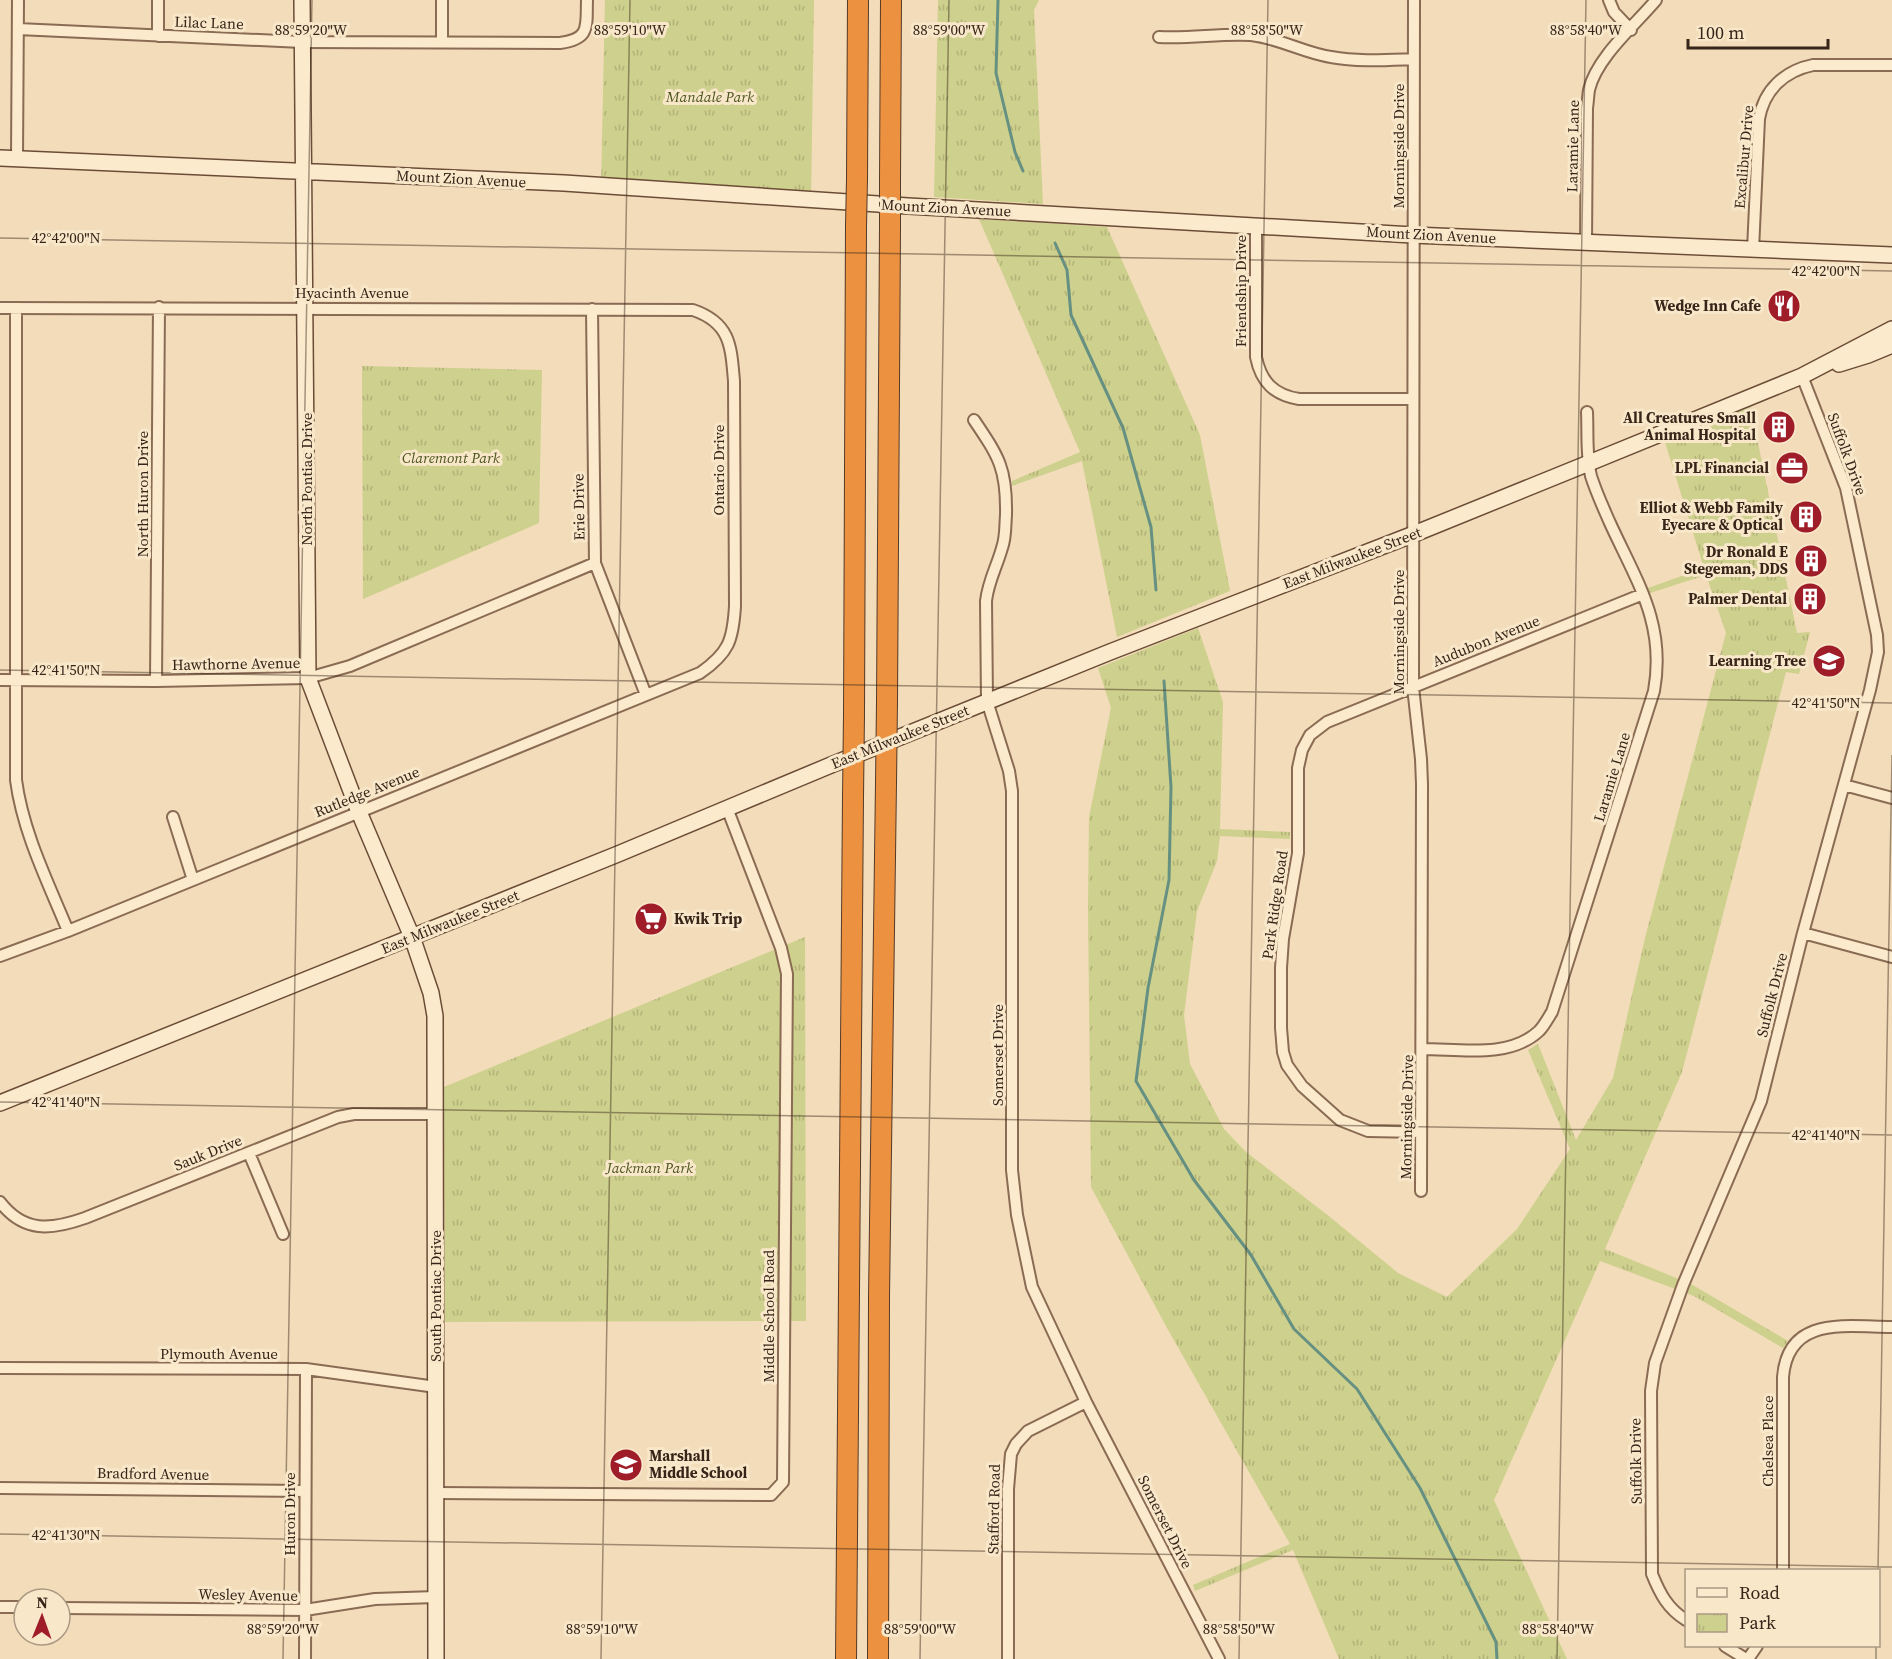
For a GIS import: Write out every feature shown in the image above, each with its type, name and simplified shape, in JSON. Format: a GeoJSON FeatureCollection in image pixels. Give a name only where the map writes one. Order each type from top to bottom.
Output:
{"type":"FeatureCollection","features":[{"type":"Feature","properties":{"kind":"highway"},"geometry":{"type":"LineString","coordinates":[[846,1659],[858,0]]}},
{"type":"Feature","properties":{"kind":"highway"},"geometry":{"type":"LineString","coordinates":[[878,1659],[879,1297],[887,702],[891,0]]}},
{"type":"Feature","properties":{"kind":"main road","name":"North Pontiac Drive"},"geometry":{"type":"LineString","coordinates":[[302,0],[308,678],[359,812],[412,937]]}},
{"type":"Feature","properties":{"kind":"main road","name":"Mount Zion Avenue"},"geometry":{"type":"LineString","coordinates":[[0,158],[582,184],[908,206],[1413,235],[1892,255]]}},
{"type":"Feature","properties":{"kind":"main road","name":"East Milwaukee Street"},"geometry":{"type":"LineString","coordinates":[[1802,376],[1892,329]]}},
{"type":"Feature","properties":{"kind":"main road","name":"East Milwaukee Street"},"geometry":{"type":"LineString","coordinates":[[0,1102],[412,937],[987,701],[1414,534],[1802,376],[1892,345]]}},
{"type":"Feature","properties":{"kind":"main road","name":"South Pontiac Drive"},"geometry":{"type":"LineString","coordinates":[[412,937],[431,993],[435,1016],[436,1659]]}},
{"type":"Feature","properties":{"kind":"street"},"geometry":{"type":"LineString","coordinates":[[17,159],[18,0]]}},
{"type":"Feature","properties":{"kind":"street"},"geometry":{"type":"LineString","coordinates":[[158,0],[158,36]]}},
{"type":"Feature","properties":{"kind":"street"},"geometry":{"type":"LineString","coordinates":[[442,0],[442,42]]}},
{"type":"Feature","properties":{"kind":"street","name":"Lilac Lane"},"geometry":{"type":"LineString","coordinates":[[18,29],[302,42],[560,43],[579,39],[583,35],[586,25],[587,0]]}},
{"type":"Feature","properties":{"kind":"street","name":"Morningside Drive"},"geometry":{"type":"LineString","coordinates":[[1414,0],[1413,687],[1422,784],[1421,1191]]}},
{"type":"Feature","properties":{"kind":"street"},"geometry":{"type":"LineString","coordinates":[[1609,0],[1614,12],[1630,30]]}},
{"type":"Feature","properties":{"kind":"street","name":"Laramie Lane"},"geometry":{"type":"LineString","coordinates":[[1586,243],[1589,89],[1597,70],[1656,0]]}},
{"type":"Feature","properties":{"kind":"street"},"geometry":{"type":"LineString","coordinates":[[1159,38],[1234,34],[1254,36],[1329,57],[1414,60]]}},
{"type":"Feature","properties":{"kind":"street","name":"Excalibur Drive"},"geometry":{"type":"LineString","coordinates":[[1753,250],[1759,119],[1765,98],[1786,75],[1808,66],[1892,65]]}},
{"type":"Feature","properties":{"kind":"street","name":"Friendship Drive"},"geometry":{"type":"LineString","coordinates":[[1256,225],[1256,357],[1258,369],[1266,384],[1282,395],[1299,399],[1413,399]]}},
{"type":"Feature","properties":{"kind":"street","name":"North Huron Drive"},"geometry":{"type":"LineString","coordinates":[[156,681],[159,307]]}},
{"type":"Feature","properties":{"kind":"street","name":"Hyacinth Avenue"},"geometry":{"type":"LineString","coordinates":[[0,308],[592,309],[693,310],[703,313]]}},
{"type":"Feature","properties":{"kind":"street"},"geometry":{"type":"LineString","coordinates":[[16,308],[16,780],[20,806],[28,831],[68,931]]}},
{"type":"Feature","properties":{"kind":"street","name":"Erie Drive"},"geometry":{"type":"LineString","coordinates":[[592,309],[595,563],[646,695]]}},
{"type":"Feature","properties":{"kind":"street","name":"Ontario Drive"},"geometry":{"type":"LineString","coordinates":[[703,313],[724,329],[730,345],[734,381],[735,606],[732,638]]}},
{"type":"Feature","properties":{"kind":"street","name":"Suffolk Drive"},"geometry":{"type":"LineString","coordinates":[[1685,1619],[1677,1614],[1659,1593],[1652,1574],[1650,1391],[1654,1363],[1683,1285],[1761,1101],[1803,933],[1870,690],[1878,645],[1846,488],[1802,376]]}},
{"type":"Feature","properties":{"kind":"street","name":"Laramie Lane"},"geometry":{"type":"LineString","coordinates":[[1422,1049],[1494,1050],[1511,1047],[1525,1041],[1540,1030],[1552,1012],[1654,691],[1658,669],[1654,627],[1643,594],[1599,496],[1588,463],[1587,412]]}},
{"type":"Feature","properties":{"kind":"street","name":"Somerset Drive"},"geometry":{"type":"LineString","coordinates":[[974,420],[996,453],[1006,489],[1004,542],[988,585],[986,601],[987,701],[1009,771],[1012,791],[1012,1170],[1024,1254],[1032,1287],[1086,1402],[1219,1659]]}},
{"type":"Feature","properties":{"kind":"street","name":"Hawthorne Avenue"},"geometry":{"type":"LineString","coordinates":[[0,680],[156,681],[308,678],[350,666],[595,563]]}},
{"type":"Feature","properties":{"kind":"street","name":"Audubon Avenue"},"geometry":{"type":"LineString","coordinates":[[1298,768],[1310,735],[1320,725],[1643,594]]}},
{"type":"Feature","properties":{"kind":"street","name":"Rutledge Avenue"},"geometry":{"type":"LineString","coordinates":[[0,956],[68,931],[700,673],[717,662],[732,638]]}},
{"type":"Feature","properties":{"kind":"street","name":"Park Ridge Road"},"geometry":{"type":"LineString","coordinates":[[1298,768],[1298,853],[1283,939],[1281,968],[1281,1035],[1285,1059],[1294,1076],[1314,1099],[1350,1125],[1368,1131],[1421,1131]]}},
{"type":"Feature","properties":{"kind":"street"},"geometry":{"type":"LineString","coordinates":[[1844,785],[1892,798]]}},
{"type":"Feature","properties":{"kind":"street","name":"Middle School Road"},"geometry":{"type":"LineString","coordinates":[[436,1493],[771,1495],[783,1482],[787,974],[781,948],[727,808]]}},
{"type":"Feature","properties":{"kind":"street"},"geometry":{"type":"LineString","coordinates":[[173,817],[193,880]]}},
{"type":"Feature","properties":{"kind":"street"},"geometry":{"type":"LineString","coordinates":[[1803,933],[1892,957]]}},
{"type":"Feature","properties":{"kind":"street","name":"Sauk Drive"},"geometry":{"type":"LineString","coordinates":[[0,1202],[10,1214],[27,1223],[43,1227],[58,1227],[338,1118],[354,1114],[436,1114]]}},
{"type":"Feature","properties":{"kind":"street"},"geometry":{"type":"LineString","coordinates":[[249,1153],[283,1234]]}},
{"type":"Feature","properties":{"kind":"street","name":"Chelsea Place"},"geometry":{"type":"LineString","coordinates":[[1784,1569],[1784,1366],[1792,1347],[1799,1339],[1820,1329],[1892,1327]]}},
{"type":"Feature","properties":{"kind":"street","name":"Plymouth Avenue"},"geometry":{"type":"LineString","coordinates":[[0,1368],[306,1369],[436,1387]]}},
{"type":"Feature","properties":{"kind":"street","name":"Huron Drive"},"geometry":{"type":"LineString","coordinates":[[305,1659],[306,1369]]}},
{"type":"Feature","properties":{"kind":"street","name":"Stafford Road"},"geometry":{"type":"LineString","coordinates":[[1008,1659],[1008,1489],[1011,1454],[1016,1444],[1028,1431],[1086,1402]]}},
{"type":"Feature","properties":{"kind":"street","name":"Bradford Avenue"},"geometry":{"type":"LineString","coordinates":[[0,1488],[305,1491]]}},
{"type":"Feature","properties":{"kind":"street","name":"Wesley Avenue"},"geometry":{"type":"LineString","coordinates":[[72,1608],[305,1610],[375,1599],[436,1597]]}},
{"type":"Feature","properties":{"kind":"street"},"geometry":{"type":"LineString","coordinates":[[1727,1647],[1747,1659],[1756,1647]]}},
{"type":"Feature","properties":{"kind":"green space","name":"Mandale Park"},"geometry":{"type":"Polygon","coordinates":[[[605,0],[814,0],[811,200],[601,185],[605,0]]]}},
{"type":"Feature","properties":{"kind":"green space"},"geometry":{"type":"Polygon","coordinates":[[[938,0],[1039,0],[1034,10],[1043,204],[934,197],[938,0]]]}},
{"type":"Feature","properties":{"kind":"green space"},"geometry":{"type":"Polygon","coordinates":[[[979,219],[1107,227],[1200,435],[1230,591],[1117,637],[1082,461],[1012,486],[1012,481],[1080,452],[979,219]]]}},
{"type":"Feature","properties":{"kind":"green space","name":"Claremont Park"},"geometry":{"type":"Polygon","coordinates":[[[362,366],[542,370],[539,523],[363,599],[362,366]]]}},
{"type":"Feature","properties":{"kind":"green space"},"geometry":{"type":"Polygon","coordinates":[[[1750,404],[1797,633],[1810,632],[1799,674],[1786,672],[1682,1072],[1605,1249],[1691,1284],[1788,1341],[1783,1348],[1694,1296],[1600,1261],[1494,1500],[1567,1659],[1339,1659],[1293,1550],[1195,1591],[1193,1585],[1290,1544],[1167,1328],[1091,1187],[1089,817],[1111,708],[1098,668],[1198,628],[1223,702],[1220,829],[1290,832],[1290,839],[1220,836],[1217,861],[1197,911],[1184,1015],[1190,1064],[1224,1129],[1246,1152],[1398,1273],[1447,1297],[1517,1229],[1570,1149],[1528,1050],[1538,1044],[1576,1140],[1613,1078],[1645,938],[1726,633],[1706,575],[1650,593],[1648,588],[1704,568],[1664,439],[1750,404]]]}},
{"type":"Feature","properties":{"kind":"green space","name":"Jackman Park"},"geometry":{"type":"Polygon","coordinates":[[[805,937],[806,1321],[445,1322],[444,1087],[805,937]]]}},
{"type":"Feature","properties":{"kind":"waterway"},"geometry":{"type":"LineString","coordinates":[[998,0],[996,73],[1015,152],[1023,171]]}},
{"type":"Feature","properties":{"kind":"waterway"},"geometry":{"type":"LineString","coordinates":[[1055,243],[1067,270],[1071,315],[1123,428],[1151,527],[1156,590]]}},
{"type":"Feature","properties":{"kind":"waterway"},"geometry":{"type":"LineString","coordinates":[[1164,681],[1171,787],[1169,880],[1148,988],[1136,1081],[1194,1180],[1251,1255],[1294,1329],[1357,1389],[1420,1488],[1496,1642],[1497,1659]]}},
{"type":"Feature","properties":{"kind":"place","name":"Wedge Inn Cafe"},"geometry":{"type":"Point","coordinates":[1784,306]}},
{"type":"Feature","properties":{"kind":"place","name":"All Creatures Small Animal Hospital"},"geometry":{"type":"Point","coordinates":[1779,427]}},
{"type":"Feature","properties":{"kind":"place","name":"LPL Financial"},"geometry":{"type":"Point","coordinates":[1792,468]}},
{"type":"Feature","properties":{"kind":"place","name":"Elliot & Webb Family Eyecare & Optical"},"geometry":{"type":"Point","coordinates":[1806,517]}},
{"type":"Feature","properties":{"kind":"place","name":"Dr Ronald E Stegeman, DDS"},"geometry":{"type":"Point","coordinates":[1811,561]}},
{"type":"Feature","properties":{"kind":"place","name":"Palmer Dental"},"geometry":{"type":"Point","coordinates":[1810,599]}},
{"type":"Feature","properties":{"kind":"place","name":"Learning Tree"},"geometry":{"type":"Point","coordinates":[1829,661]}},
{"type":"Feature","properties":{"kind":"place","name":"Kwik Trip"},"geometry":{"type":"Point","coordinates":[651,919]}},
{"type":"Feature","properties":{"kind":"place","name":"Marshall Middle School"},"geometry":{"type":"Point","coordinates":[626,1465]}}]}
